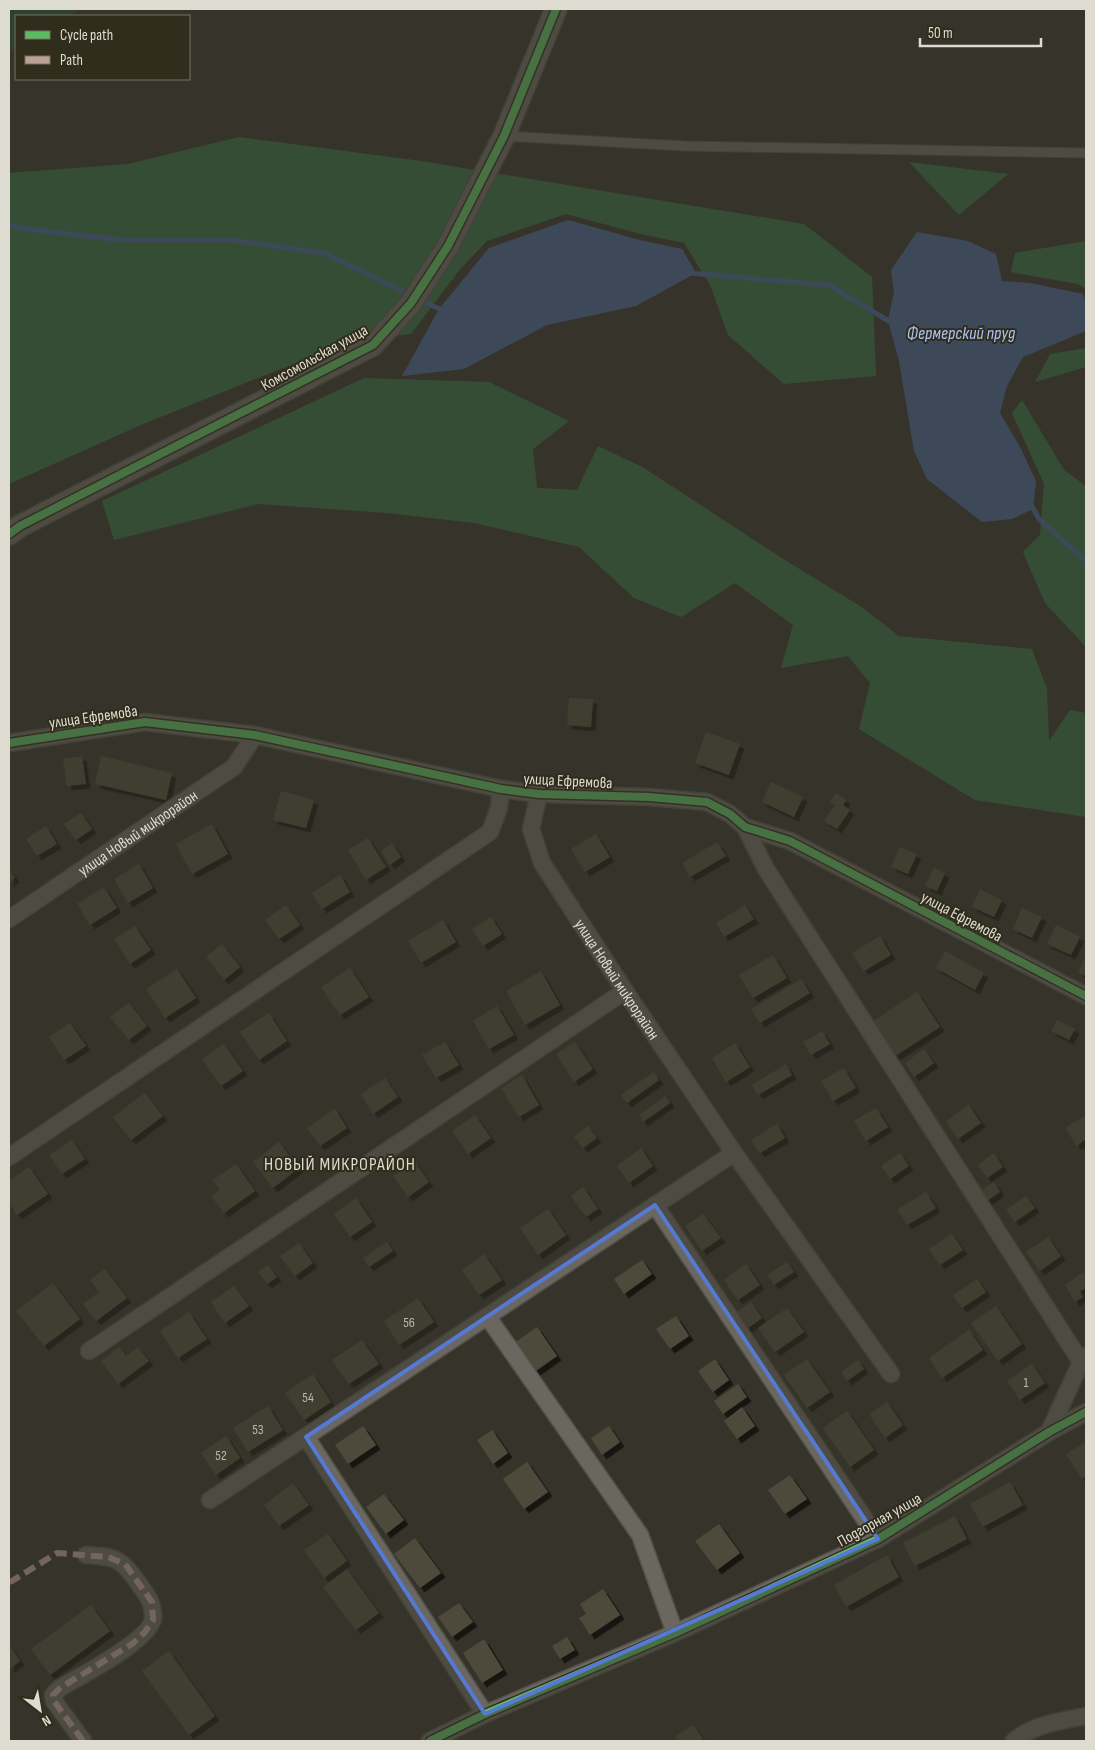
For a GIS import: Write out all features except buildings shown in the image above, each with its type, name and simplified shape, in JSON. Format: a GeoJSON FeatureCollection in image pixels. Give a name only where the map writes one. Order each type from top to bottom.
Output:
{"type":"FeatureCollection","features":[{"type":"Feature","properties":{"kind":"street","name":"Комсомольская улица"},"geometry":{"type":"LineString","coordinates":[[9,534],[20,526],[373,344],[411,302],[448,246],[504,136],[556,9]]}},
{"type":"Feature","properties":{"kind":"street","name":"улица Ефремова"},"geometry":{"type":"LineString","coordinates":[[9,743],[145,722],[256,735],[501,789],[539,794],[649,797],[707,802],[730,814],[745,827],[766,869],[1083,1359]]}},
{"type":"Feature","properties":{"kind":"street","name":"улица Новый микрорайон"},"geometry":{"type":"LineString","coordinates":[[9,919],[234,768],[256,735]]}},
{"type":"Feature","properties":{"kind":"street"},"geometry":{"type":"LineString","coordinates":[[9,1157],[490,832],[499,808],[501,789]]}},
{"type":"Feature","properties":{"kind":"street","name":"улица Новый микрорайон"},"geometry":{"type":"LineString","coordinates":[[539,794],[531,829],[542,863],[734,1153],[892,1374]]}},
{"type":"Feature","properties":{"kind":"street","name":"улица Ефремова"},"geometry":{"type":"LineString","coordinates":[[745,827],[790,841],[1086,996]]}},
{"type":"Feature","properties":{"kind":"street"},"geometry":{"type":"LineString","coordinates":[[88,1350],[625,991]]}},
{"type":"Feature","properties":{"kind":"street"},"geometry":{"type":"LineString","coordinates":[[210,1500],[734,1153]]}},
{"type":"Feature","properties":{"kind":"street"},"geometry":{"type":"LineString","coordinates":[[655,1205],[878,1539]]}},
{"type":"Feature","properties":{"kind":"street"},"geometry":{"type":"LineString","coordinates":[[487,1316],[640,1535],[675,1633]]}},
{"type":"Feature","properties":{"kind":"street"},"geometry":{"type":"LineString","coordinates":[[1049,1432],[1083,1359]]}},
{"type":"Feature","properties":{"kind":"street","name":"Подгорная улица"},"geometry":{"type":"LineString","coordinates":[[430,1741],[485,1714],[675,1633],[878,1539],[1049,1432],[1086,1412]]}},
{"type":"Feature","properties":{"kind":"street"},"geometry":{"type":"LineString","coordinates":[[306,1437],[485,1714]]}},
{"type":"Feature","properties":{"kind":"street"},"geometry":{"type":"LineString","coordinates":[[82,1741],[54,1700],[53,1695],[60,1688],[132,1644],[145,1632],[153,1620],[152,1602],[124,1564],[108,1557],[86,1555]]}},
{"type":"Feature","properties":{"kind":"street"},"geometry":{"type":"LineString","coordinates":[[1014,1741],[1028,1732],[1050,1724],[1086,1716]]}},
{"type":"Feature","properties":{"kind":"lane"},"geometry":{"type":"LineString","coordinates":[[504,136],[684,146],[1086,153]]}},
{"type":"Feature","properties":{"kind":"highlighted area"},"geometry":{"type":"Polygon","coordinates":[[[655,1205],[878,1539],[485,1714],[306,1437],[655,1205]]]}},
{"type":"Feature","properties":{"kind":"green space"},"geometry":{"type":"Polygon","coordinates":[[[9,9],[81,9],[71,15],[15,15],[15,49],[9,52],[9,9]]]}},
{"type":"Feature","properties":{"kind":"green space"},"geometry":{"type":"Polygon","coordinates":[[[239,137],[421,161],[804,224],[872,277],[876,376],[784,384],[728,335],[710,285],[684,243],[641,234],[566,214],[487,241],[461,268],[411,334],[360,339],[143,424],[9,484],[9,173],[128,164],[239,137]]]}},
{"type":"Feature","properties":{"kind":"green space"},"geometry":{"type":"Polygon","coordinates":[[[909,162],[1008,174],[959,215],[909,162]]]}},
{"type":"Feature","properties":{"kind":"green space"},"geometry":{"type":"Polygon","coordinates":[[[1086,241],[1086,289],[1078,284],[1011,272],[1015,253],[1086,241]]]}},
{"type":"Feature","properties":{"kind":"green space"},"geometry":{"type":"Polygon","coordinates":[[[1086,348],[1086,367],[1035,382],[1050,354],[1086,348]]]}},
{"type":"Feature","properties":{"kind":"green space"},"geometry":{"type":"Polygon","coordinates":[[[364,378],[489,382],[569,421],[533,449],[537,488],[577,490],[598,446],[644,468],[780,557],[863,608],[899,636],[1032,649],[1047,689],[1049,741],[1070,710],[1086,713],[1086,817],[975,800],[859,729],[870,683],[848,656],[781,668],[793,625],[735,583],[681,617],[634,598],[579,547],[474,523],[388,513],[258,504],[114,540],[102,501],[364,378]]]}},
{"type":"Feature","properties":{"kind":"green space"},"geometry":{"type":"Polygon","coordinates":[[[1022,400],[1064,470],[1086,486],[1086,647],[1045,603],[1023,552],[1040,535],[1044,484],[1012,413],[1022,400]]]}},
{"type":"Feature","properties":{"kind":"water"},"geometry":{"type":"Polygon","coordinates":[[[568,220],[640,240],[682,249],[696,273],[636,306],[547,325],[464,369],[402,376],[439,309],[489,248],[568,220]]]}},
{"type":"Feature","properties":{"kind":"water","name":"Фермерский пруд"},"geometry":{"type":"Polygon","coordinates":[[[917,232],[968,241],[996,254],[1002,281],[1030,283],[1083,294],[1086,303],[1086,331],[1023,357],[1007,386],[1000,413],[1020,447],[1036,481],[1033,509],[1012,519],[982,522],[927,479],[914,451],[899,361],[888,320],[894,292],[891,270],[917,232]]]}},
{"type":"Feature","properties":{"kind":"waterway"},"geometry":{"type":"LineString","coordinates":[[9,225],[19,228],[122,240],[231,240],[324,253],[410,295]]}},
{"type":"Feature","properties":{"kind":"waterway"},"geometry":{"type":"LineString","coordinates":[[690,273],[829,285],[892,323]]}},
{"type":"Feature","properties":{"kind":"waterway"},"geometry":{"type":"LineString","coordinates":[[420,300],[444,311]]}},
{"type":"Feature","properties":{"kind":"waterway"},"geometry":{"type":"LineString","coordinates":[[1030,503],[1039,519],[1086,561]]}},
{"type":"Feature","properties":{"kind":"marked path"},"geometry":{"type":"LineString","coordinates":[[9,1582],[57,1553],[108,1557],[125,1564],[152,1602],[153,1620],[145,1632],[132,1644],[60,1688],[53,1695],[54,1701],[83,1741]]}},
{"type":"Feature","properties":{"kind":"cycle path"},"geometry":{"type":"LineString","coordinates":[[9,534],[20,526],[373,345],[411,303],[448,246],[504,136],[556,9]]}},
{"type":"Feature","properties":{"kind":"cycle path"},"geometry":{"type":"LineString","coordinates":[[9,743],[145,722],[255,735],[501,789],[539,794],[649,797],[707,802],[730,814],[745,827],[790,841],[1086,996]]}},
{"type":"Feature","properties":{"kind":"cycle path"},"geometry":{"type":"LineString","coordinates":[[430,1741],[485,1714],[675,1633],[878,1539],[1049,1432],[1086,1412]]}},
{"type":"Feature","properties":{"kind":"district","name":"НОВЫЙ МИКРОРАЙОН"},"geometry":{"type":"Point","coordinates":[340,1164]}}]}
